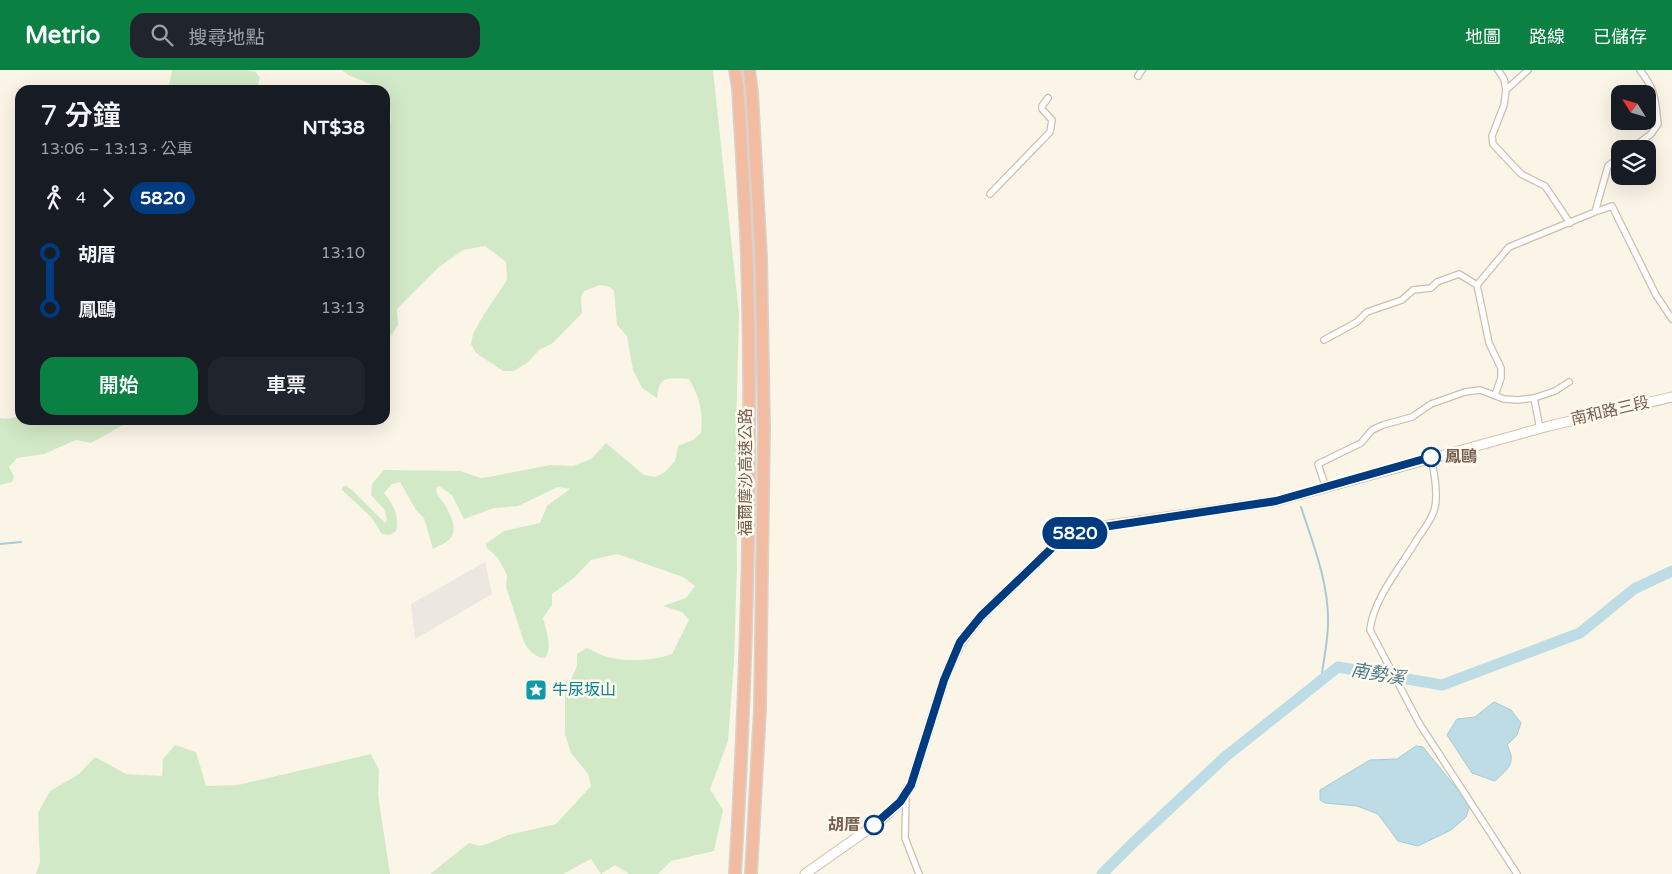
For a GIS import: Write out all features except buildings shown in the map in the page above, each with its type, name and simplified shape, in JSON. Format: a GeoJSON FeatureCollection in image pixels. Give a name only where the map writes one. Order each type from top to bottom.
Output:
{"type":"FeatureCollection","features":[{"type":"Feature","properties":{"kind":"highway","name":"福爾摩沙高速公路"},"geometry":{"type":"LineString","coordinates":[[735,70],[738,88],[747,257],[749,424],[744,713],[735,874]]}},
{"type":"Feature","properties":{"kind":"highway","name":"福爾摩沙高速公路"},"geometry":{"type":"LineString","coordinates":[[749,70],[752,92],[761,258],[764,428],[760,709],[751,874]]}},
{"type":"Feature","properties":{"kind":"main road","name":"南和路三段"},"geometry":{"type":"LineString","coordinates":[[906,794],[911,785],[944,680],[960,642],[981,616],[1055,545],[1067,536],[1096,527],[1276,501],[1549,426],[1672,397]]}},
{"type":"Feature","properties":{"kind":"main road"},"geometry":{"type":"LineString","coordinates":[[805,874],[880,821],[906,794]]}},
{"type":"Feature","properties":{"kind":"street"},"geometry":{"type":"LineString","coordinates":[[1138,76],[1142,70]]}},
{"type":"Feature","properties":{"kind":"street"},"geometry":{"type":"LineString","coordinates":[[1498,70],[1504,79],[1506,90],[1504,105],[1492,136],[1494,144],[1521,174],[1545,186],[1570,223]]}},
{"type":"Feature","properties":{"kind":"street"},"geometry":{"type":"LineString","coordinates":[[1506,90],[1528,70]]}},
{"type":"Feature","properties":{"kind":"street"},"geometry":{"type":"LineString","coordinates":[[1640,70],[1651,85],[1655,96],[1658,124],[1651,134],[1643,140]]}},
{"type":"Feature","properties":{"kind":"street"},"geometry":{"type":"LineString","coordinates":[[990,194],[1050,132],[1052,120],[1042,109],[1048,98]]}},
{"type":"Feature","properties":{"kind":"street"},"geometry":{"type":"LineString","coordinates":[[1595,212],[1608,166],[1611,164]]}},
{"type":"Feature","properties":{"kind":"street"},"geometry":{"type":"LineString","coordinates":[[1477,285],[1508,247],[1612,206],[1656,295],[1672,319]]}},
{"type":"Feature","properties":{"kind":"street"},"geometry":{"type":"LineString","coordinates":[[1324,340],[1357,322],[1367,312],[1402,300],[1413,290],[1430,288],[1437,282],[1459,274],[1477,285],[1490,343],[1500,368],[1501,378],[1495,395]]}},
{"type":"Feature","properties":{"kind":"street"},"geometry":{"type":"LineString","coordinates":[[1326,488],[1318,464],[1361,443],[1372,430],[1412,417],[1431,404],[1465,392],[1480,390],[1504,399],[1534,398],[1555,391],[1569,382]]}},
{"type":"Feature","properties":{"kind":"street"},"geometry":{"type":"LineString","coordinates":[[1534,398],[1540,430]]}},
{"type":"Feature","properties":{"kind":"street"},"geometry":{"type":"LineString","coordinates":[[1431,457],[1435,475],[1435,508],[1425,528],[1378,602],[1372,616],[1370,630],[1419,723],[1517,874]]}},
{"type":"Feature","properties":{"kind":"street"},"geometry":{"type":"LineString","coordinates":[[906,794],[905,838],[919,874]]}},
{"type":"Feature","properties":{"kind":"shaded area"},"geometry":{"type":"Polygon","coordinates":[[[485,562],[492,594],[415,639],[411,604],[485,562]]]}},
{"type":"Feature","properties":{"kind":"green space"},"geometry":{"type":"Polygon","coordinates":[[[172,70],[246,70],[256,72],[260,78],[258,85],[169,85],[172,70]]]}},
{"type":"Feature","properties":{"kind":"green space"},"geometry":{"type":"Polygon","coordinates":[[[342,70],[713,70],[739,314],[736,434],[737,568],[734,662],[728,741],[710,789],[723,810],[714,851],[671,861],[658,874],[629,874],[615,865],[601,874],[591,859],[563,874],[430,874],[469,843],[479,846],[508,835],[556,824],[591,786],[588,774],[571,753],[565,734],[565,693],[577,666],[577,654],[587,648],[610,657],[635,660],[659,658],[672,654],[689,620],[682,612],[663,606],[686,598],[695,586],[683,577],[617,554],[591,560],[574,578],[552,594],[552,605],[543,618],[548,638],[547,654],[545,658],[538,657],[524,642],[506,587],[507,575],[498,558],[487,548],[486,544],[504,531],[540,523],[547,506],[570,489],[558,487],[518,506],[494,508],[464,519],[452,495],[439,486],[436,488],[438,495],[450,515],[454,530],[450,539],[433,549],[424,518],[416,510],[400,482],[392,484],[384,493],[393,506],[397,520],[396,531],[390,535],[382,534],[371,517],[342,490],[343,486],[347,486],[353,491],[385,523],[387,520],[384,509],[371,495],[372,484],[384,470],[460,471],[481,478],[550,465],[573,466],[591,459],[606,443],[644,475],[655,477],[665,472],[675,461],[678,446],[693,440],[701,433],[702,418],[696,392],[689,379],[666,379],[660,385],[657,398],[642,388],[633,370],[627,336],[617,325],[614,291],[610,287],[600,285],[584,291],[581,297],[582,313],[553,343],[539,350],[528,362],[514,371],[503,371],[476,353],[471,344],[473,334],[507,280],[506,262],[485,246],[463,250],[439,267],[397,309],[398,325],[390,337],[390,85],[373,85],[348,75],[342,70]]]}},
{"type":"Feature","properties":{"kind":"green space"},"geometry":{"type":"Polygon","coordinates":[[[15,417],[15,425],[123,425],[91,443],[76,440],[44,454],[17,458],[9,467],[14,477],[12,482],[0,485],[0,418],[15,417]]]}},
{"type":"Feature","properties":{"kind":"green space"},"geometry":{"type":"Polygon","coordinates":[[[175,745],[196,752],[206,786],[238,785],[371,754],[379,770],[378,795],[390,874],[36,874],[40,862],[38,813],[50,791],[79,774],[95,757],[126,774],[162,776],[163,759],[175,745]]]}},
{"type":"Feature","properties":{"kind":"water"},"geometry":{"type":"Polygon","coordinates":[[[1494,702],[1511,710],[1521,723],[1517,735],[1507,745],[1511,757],[1510,765],[1495,781],[1472,773],[1447,735],[1457,719],[1475,717],[1494,702]]]}},
{"type":"Feature","properties":{"kind":"water"},"geometry":{"type":"Polygon","coordinates":[[[1416,746],[1423,747],[1470,805],[1466,817],[1451,830],[1418,846],[1398,841],[1378,814],[1357,806],[1325,803],[1320,800],[1320,790],[1370,760],[1397,759],[1416,746]]]}},
{"type":"Feature","properties":{"kind":"waterway"},"geometry":{"type":"LineString","coordinates":[[1301,507],[1323,578],[1328,608],[1327,637],[1321,681]]}},
{"type":"Feature","properties":{"kind":"waterway"},"geometry":{"type":"LineString","coordinates":[[0,544],[21,542]]}},
{"type":"Feature","properties":{"kind":"waterway","name":"南勢溪"},"geometry":{"type":"LineString","coordinates":[[1102,874],[1225,757],[1338,667],[1442,685],[1580,633],[1634,589],[1672,571]]}},
{"type":"Feature","properties":{"kind":"bus line","name":"5820"},"geometry":{"type":"LineString","coordinates":[[874,825],[900,802],[911,785],[944,680],[960,642],[981,616],[1055,545],[1067,536],[1096,527],[1276,501],[1431,457]]}},
{"type":"Feature","properties":{"kind":"place","name":"鳳鷗"},"geometry":{"type":"Point","coordinates":[1431,457]}},
{"type":"Feature","properties":{"kind":"place","name":"牛尿坂山"},"geometry":{"type":"Point","coordinates":[536,690]}},
{"type":"Feature","properties":{"kind":"place","name":"胡厝"},"geometry":{"type":"Point","coordinates":[874,825]}}]}
